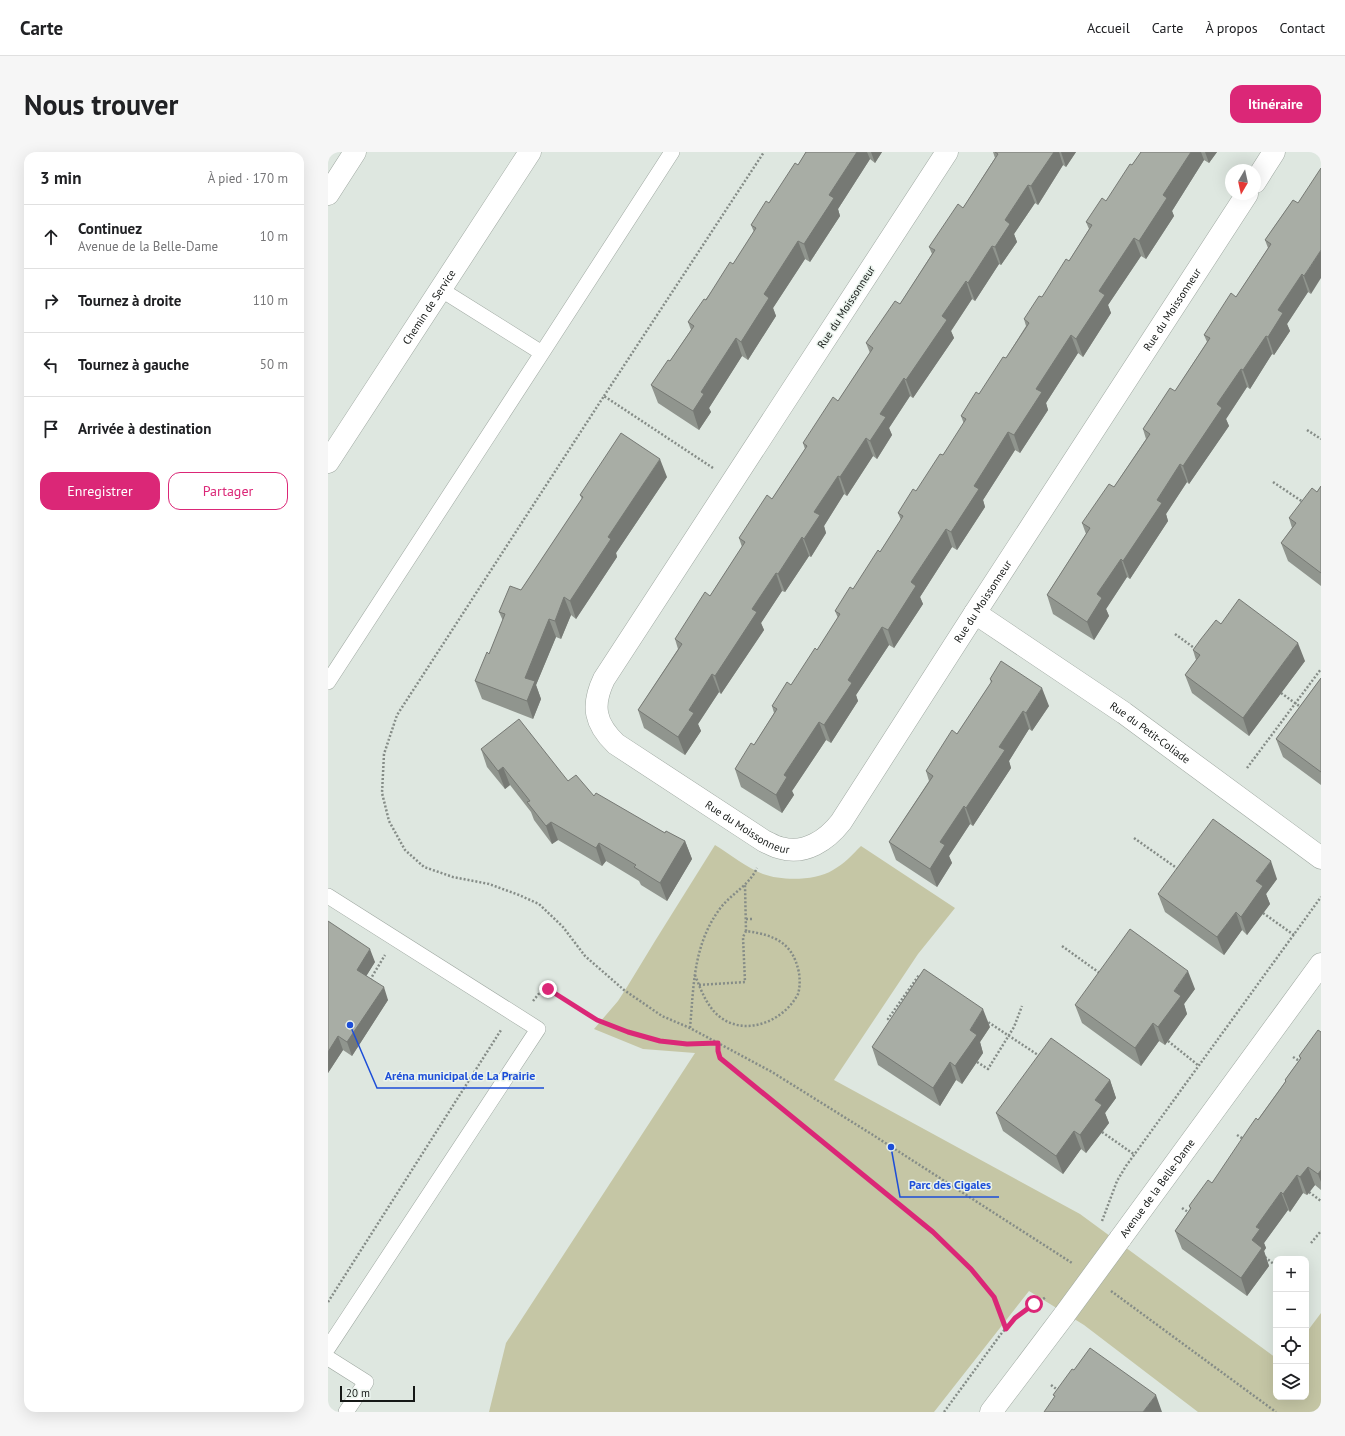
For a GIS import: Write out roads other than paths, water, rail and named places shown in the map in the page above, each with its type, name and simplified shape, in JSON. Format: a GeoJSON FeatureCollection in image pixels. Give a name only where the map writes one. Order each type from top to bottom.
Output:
{"type":"FeatureCollection","features":[{"type":"Feature","properties":{"kind":"main road"},"geometry":{"type":"LineString","coordinates":[[328,194],[355,152]]}},
{"type":"Feature","properties":{"kind":"main road","name":"Chemin de Service"},"geometry":{"type":"LineString","coordinates":[[328,462],[530,152]]}},
{"type":"Feature","properties":{"kind":"main road","name":"Rue du Moissonneur"},"geometry":{"type":"LineString","coordinates":[[947,152],[604,679],[599,690],[596,704],[597,717],[606,735],[616,744],[764,841],[782,849],[794,850],[807,848],[820,843],[832,833],[841,822],[1243,200]]}},
{"type":"Feature","properties":{"kind":"main road"},"geometry":{"type":"LineString","coordinates":[[1261,173],[1274,152]]}},
{"type":"Feature","properties":{"kind":"main road","name":"Rue du Petit-Coliade"},"geometry":{"type":"LineString","coordinates":[[975,613],[1117,709],[1321,858]]}},
{"type":"Feature","properties":{"kind":"main road","name":"Avenue de la Belle-Dame"},"geometry":{"type":"LineString","coordinates":[[991,1412],[1065,1314],[1321,964]]}},
{"type":"Feature","properties":{"kind":"lane"},"geometry":{"type":"LineString","coordinates":[[328,682],[672,152]]}},
{"type":"Feature","properties":{"kind":"lane"},"geometry":{"type":"LineString","coordinates":[[440,289],[542,353]]}},
{"type":"Feature","properties":{"kind":"lane"},"geometry":{"type":"LineString","coordinates":[[328,1348],[538,1029],[329,900]]}},
{"type":"Feature","properties":{"kind":"lane"},"geometry":{"type":"LineString","coordinates":[[328,1358],[366,1382],[346,1412]]}},
{"type":"Feature","properties":{"kind":"place","name":"Aréna municipal de La Prairie"},"geometry":{"type":"Point","coordinates":[350,1025]}},
{"type":"Feature","properties":{"kind":"place","name":"Parc des Cigales"},"geometry":{"type":"Point","coordinates":[891,1147]}}]}
